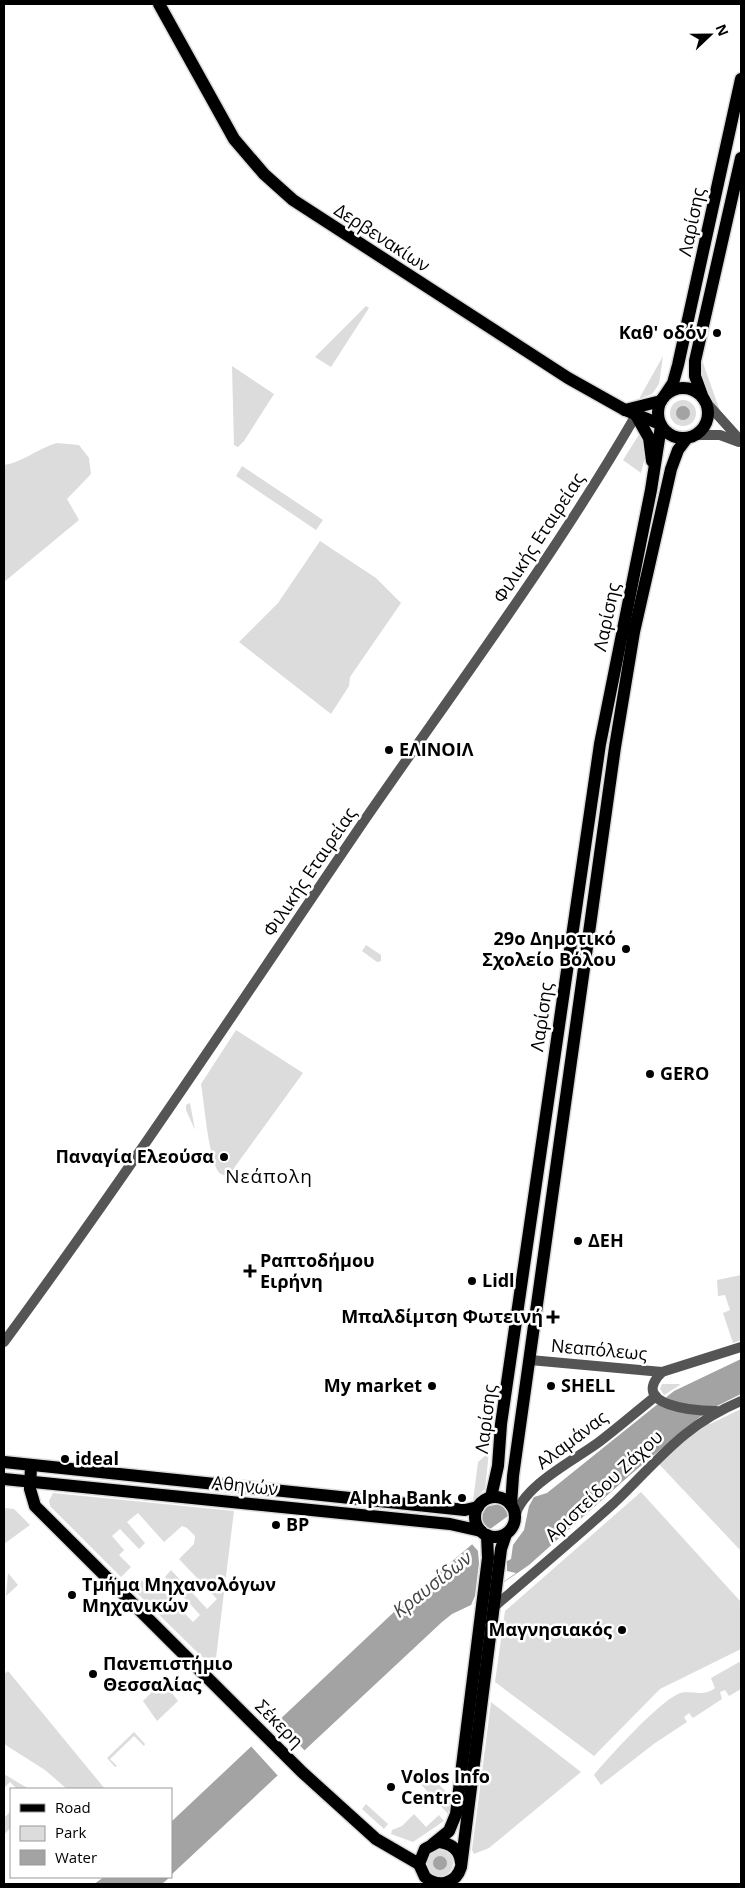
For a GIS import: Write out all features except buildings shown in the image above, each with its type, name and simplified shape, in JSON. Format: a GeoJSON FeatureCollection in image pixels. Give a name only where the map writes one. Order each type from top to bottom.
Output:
{"type":"FeatureCollection","features":[{"type":"Feature","properties":{"kind":"main road","name":"Δερβενακίων"},"geometry":{"type":"LineString","coordinates":[[159,4],[234,139],[257,168],[278,187],[322,219],[576,383],[630,412],[661,425]]}},
{"type":"Feature","properties":{"kind":"main road","name":"Λαρίσης"},"geometry":{"type":"LineString","coordinates":[[662,400],[672,383],[678,365],[741,79]]}},
{"type":"Feature","properties":{"kind":"main road","name":"Λαρίσης"},"geometry":{"type":"LineString","coordinates":[[704,400],[695,376],[695,361],[741,158]]}},
{"type":"Feature","properties":{"kind":"main road"},"geometry":{"type":"LineString","coordinates":[[651,490],[651,444],[646,430],[630,412],[662,400],[671,391],[681,388],[695,391],[704,400],[707,419],[703,428],[691,436],[673,436],[661,425],[658,415],[662,400]]}},
{"type":"Feature","properties":{"kind":"main road","name":"Λαρίσης"},"geometry":{"type":"LineString","coordinates":[[491,1498],[498,1466],[501,1424],[600,744],[651,490],[661,425]]}},
{"type":"Feature","properties":{"kind":"main road","name":"Λαρίσης"},"geometry":{"type":"LineString","coordinates":[[515,1511],[513,1476],[609,781],[634,632],[672,464],[678,450],[691,436]]}},
{"type":"Feature","properties":{"kind":"main road","name":"Αθηνών"},"geometry":{"type":"LineString","coordinates":[[4,1462],[465,1510],[478,1507],[491,1498]]}},
{"type":"Feature","properties":{"kind":"main road"},"geometry":{"type":"LineString","coordinates":[[30,1481],[32,1466]]}},
{"type":"Feature","properties":{"kind":"main road","name":"Αθηνών"},"geometry":{"type":"LineString","coordinates":[[4,1479],[450,1524],[496,1537],[506,1534]]}},
{"type":"Feature","properties":{"kind":"main road","name":"Σέκερη"},"geometry":{"type":"LineString","coordinates":[[30,1481],[33,1501],[40,1510],[297,1767],[376,1838],[420,1864]]}},
{"type":"Feature","properties":{"kind":"main road"},"geometry":{"type":"LineString","coordinates":[[478,1507],[475,1520],[484,1533],[488,1558],[456,1814],[449,1831],[423,1852],[420,1864],[425,1877],[438,1884],[450,1882],[459,1874],[501,1550],[506,1534],[513,1526],[515,1511],[500,1498],[491,1498]]}},
{"type":"Feature","properties":{"kind":"main road"},"geometry":{"type":"LineString","coordinates":[[432,1844],[440,1842],[452,1846],[458,1853],[459,1874]]}},
{"type":"Feature","properties":{"kind":"street"},"geometry":{"type":"LineString","coordinates":[[704,400],[741,442]]}},
{"type":"Feature","properties":{"kind":"street","name":"Φιλικής Εταιρείας"},"geometry":{"type":"LineString","coordinates":[[4,1342],[86,1229],[369,814],[489,643],[604,470],[630,412]]}},
{"type":"Feature","properties":{"kind":"street"},"geometry":{"type":"LineString","coordinates":[[691,436],[725,436],[741,442]]}},
{"type":"Feature","properties":{"kind":"street"},"geometry":{"type":"LineString","coordinates":[[662,1372],[741,1347]]}},
{"type":"Feature","properties":{"kind":"street","name":"Νεαπόλεως"},"geometry":{"type":"LineString","coordinates":[[530,1360],[662,1372]]}},
{"type":"Feature","properties":{"kind":"street","name":"Νεαπόλεως"},"geometry":{"type":"LineString","coordinates":[[658,1398],[654,1383],[662,1372]]}},
{"type":"Feature","properties":{"kind":"street"},"geometry":{"type":"LineString","coordinates":[[658,1398],[670,1405],[718,1411]]}},
{"type":"Feature","properties":{"kind":"street","name":"Αλαμάνας"},"geometry":{"type":"LineString","coordinates":[[515,1511],[537,1487],[658,1398]]}},
{"type":"Feature","properties":{"kind":"street","name":"Αριστείδου Ζάχου"},"geometry":{"type":"LineString","coordinates":[[495,1606],[603,1512],[637,1481],[666,1449],[696,1424],[718,1411],[741,1401]]}},
{"type":"Feature","properties":{"kind":"green space"},"geometry":{"type":"Polygon","coordinates":[[[366,306],[369,308],[331,367],[315,357],[366,306]]]}},
{"type":"Feature","properties":{"kind":"green space"},"geometry":{"type":"Polygon","coordinates":[[[663,356],[659,384],[652,394],[639,399],[663,356]]]}},
{"type":"Feature","properties":{"kind":"green space"},"geometry":{"type":"Polygon","coordinates":[[[701,360],[721,414],[712,402],[706,389],[702,375],[701,360]]]}},
{"type":"Feature","properties":{"kind":"green space"},"geometry":{"type":"Polygon","coordinates":[[[232,366],[274,394],[244,441],[238,447],[234,445],[232,366]]]}},
{"type":"Feature","properties":{"kind":"green space"},"geometry":{"type":"Polygon","coordinates":[[[683,400],[692,404],[696,413],[692,422],[683,426],[674,422],[670,413],[674,404],[683,400]]]}},
{"type":"Feature","properties":{"kind":"green space"},"geometry":{"type":"Polygon","coordinates":[[[640,433],[646,453],[641,473],[623,460],[640,433]]]}},
{"type":"Feature","properties":{"kind":"green space"},"geometry":{"type":"Polygon","coordinates":[[[57,443],[79,445],[89,458],[91,474],[67,499],[79,520],[4,582],[4,465],[18,461],[57,443]]]}},
{"type":"Feature","properties":{"kind":"green space"},"geometry":{"type":"Polygon","coordinates":[[[242,466],[323,520],[316,530],[236,476],[242,466]]]}},
{"type":"Feature","properties":{"kind":"green space"},"geometry":{"type":"Polygon","coordinates":[[[320,541],[376,578],[401,603],[350,677],[349,686],[331,714],[239,642],[278,603],[320,541]]]}},
{"type":"Feature","properties":{"kind":"green space"},"geometry":{"type":"Polygon","coordinates":[[[366,945],[381,955],[381,961],[377,962],[362,951],[366,945]]]}},
{"type":"Feature","properties":{"kind":"green space"},"geometry":{"type":"Polygon","coordinates":[[[236,1030],[303,1073],[229,1175],[224,1175],[217,1169],[213,1159],[201,1084],[236,1030]]]}},
{"type":"Feature","properties":{"kind":"green space"},"geometry":{"type":"Polygon","coordinates":[[[190,1103],[195,1130],[186,1110],[186,1105],[190,1103]]]}},
{"type":"Feature","properties":{"kind":"green space"},"geometry":{"type":"Polygon","coordinates":[[[741,1275],[741,1340],[733,1343],[723,1313],[730,1310],[725,1295],[718,1296],[717,1280],[741,1275]]]}},
{"type":"Feature","properties":{"kind":"green space"},"geometry":{"type":"Polygon","coordinates":[[[662,1384],[680,1385],[664,1395],[660,1389],[662,1384]]]}},
{"type":"Feature","properties":{"kind":"green space"},"geometry":{"type":"Polygon","coordinates":[[[741,1409],[741,1551],[658,1463],[708,1422],[710,1424],[741,1409]]]}},
{"type":"Feature","properties":{"kind":"green space"},"geometry":{"type":"Polygon","coordinates":[[[489,1452],[485,1489],[473,1501],[478,1462],[489,1452]]]}},
{"type":"Feature","properties":{"kind":"green space","name":"Μαγνησιακός"},"geometry":{"type":"Polygon","coordinates":[[[641,1492],[741,1602],[741,1649],[660,1689],[594,1756],[495,1682],[505,1611],[641,1492]]]}},
{"type":"Feature","properties":{"kind":"green space"},"geometry":{"type":"Polygon","coordinates":[[[53,1493],[234,1511],[214,1662],[208,1662],[132,1588],[141,1580],[150,1588],[155,1583],[193,1622],[200,1615],[182,1595],[189,1589],[207,1609],[217,1599],[179,1559],[194,1544],[195,1536],[182,1526],[164,1542],[138,1513],[127,1522],[145,1543],[139,1549],[120,1529],[112,1536],[124,1550],[119,1555],[131,1567],[121,1577],[50,1506],[49,1501],[53,1493]]]}},
{"type":"Feature","properties":{"kind":"green space"},"geometry":{"type":"Polygon","coordinates":[[[4,1508],[14,1509],[30,1525],[4,1544],[4,1508]]]}},
{"type":"Feature","properties":{"kind":"green space"},"geometry":{"type":"Polygon","coordinates":[[[171,1570],[186,1586],[180,1593],[165,1577],[171,1570]]]}},
{"type":"Feature","properties":{"kind":"green space"},"geometry":{"type":"Polygon","coordinates":[[[8,1573],[18,1585],[6,1596],[8,1573]]]}},
{"type":"Feature","properties":{"kind":"green space"},"geometry":{"type":"Polygon","coordinates":[[[741,1661],[741,1689],[729,1696],[725,1690],[720,1692],[722,1699],[693,1718],[689,1713],[684,1717],[687,1722],[655,1743],[601,1785],[594,1775],[634,1731],[669,1699],[687,1692],[701,1693],[710,1691],[715,1688],[711,1678],[741,1661]]]}},
{"type":"Feature","properties":{"kind":"green space"},"geometry":{"type":"Polygon","coordinates":[[[8,1671],[104,1788],[66,1788],[45,1770],[4,1744],[4,1674],[8,1671]]]}},
{"type":"Feature","properties":{"kind":"green space"},"geometry":{"type":"Polygon","coordinates":[[[163,1681],[178,1701],[157,1721],[143,1701],[163,1681]]]}},
{"type":"Feature","properties":{"kind":"green space"},"geometry":{"type":"Polygon","coordinates":[[[491,1702],[581,1772],[489,1848],[474,1854],[472,1850],[491,1702]]]}},
{"type":"Feature","properties":{"kind":"green space"},"geometry":{"type":"Polygon","coordinates":[[[134,1732],[145,1744],[144,1746],[134,1736],[110,1759],[117,1766],[115,1767],[107,1758],[134,1732]]]}},
{"type":"Feature","properties":{"kind":"green space"},"geometry":{"type":"Polygon","coordinates":[[[425,1770],[452,1798],[448,1814],[416,1779],[425,1770]]]}},
{"type":"Feature","properties":{"kind":"green space"},"geometry":{"type":"Polygon","coordinates":[[[4,1774],[27,1788],[16,1788],[10,1782],[4,1788],[4,1774]]]}},
{"type":"Feature","properties":{"kind":"green space"},"geometry":{"type":"Polygon","coordinates":[[[366,1804],[388,1824],[384,1829],[362,1809],[366,1804]]]}},
{"type":"Feature","properties":{"kind":"green space"},"geometry":{"type":"Polygon","coordinates":[[[10,1812],[10,1828],[4,1835],[4,1818],[10,1812]]]}},
{"type":"Feature","properties":{"kind":"green space"},"geometry":{"type":"Polygon","coordinates":[[[414,1814],[426,1827],[439,1815],[444,1821],[413,1842],[391,1834],[392,1830],[402,1826],[414,1814]]]}},
{"type":"Feature","properties":{"kind":"green space"},"geometry":{"type":"Polygon","coordinates":[[[440,1850],[449,1854],[453,1863],[449,1872],[440,1876],[431,1872],[427,1863],[431,1854],[440,1850]]]}},
{"type":"Feature","properties":{"kind":"water"},"geometry":{"type":"Polygon","coordinates":[[[680,406],[686,406],[690,413],[686,420],[680,420],[676,416],[676,410],[680,406]]]}},
{"type":"Feature","properties":{"kind":"water","name":"Κραυσίδων"},"geometry":{"type":"Polygon","coordinates":[[[741,1359],[741,1394],[707,1411],[630,1475],[529,1565],[471,1605],[452,1614],[442,1622],[172,1874],[172,1821],[411,1596],[489,1530],[481,1520],[485,1507],[499,1504],[506,1509],[509,1516],[534,1497],[547,1493],[674,1391],[741,1359]]]}},
{"type":"Feature","properties":{"kind":"water"},"geometry":{"type":"Polygon","coordinates":[[[437,1856],[443,1856],[447,1863],[443,1870],[437,1870],[433,1866],[433,1860],[437,1856]]]}},
{"type":"Feature","properties":{"kind":"water"},"geometry":{"type":"Polygon","coordinates":[[[103,1878],[169,1878],[162,1884],[94,1884],[103,1878]]]}},
{"type":"Feature","properties":{"kind":"pier"},"geometry":{"type":"Polygon","coordinates":[[[534,1497],[529,1506],[524,1530],[513,1545],[511,1559],[507,1561],[507,1571],[516,1573],[471,1605],[475,1596],[479,1563],[478,1551],[471,1543],[534,1497]]]}},
{"type":"Feature","properties":{"kind":"pier"},"geometry":{"type":"Polygon","coordinates":[[[276,1720],[306,1752],[279,1777],[249,1744],[276,1720]]]}},
{"type":"Feature","properties":{"kind":"place","name":"Καθ' οδόν"},"geometry":{"type":"Point","coordinates":[717,333]}},
{"type":"Feature","properties":{"kind":"place","name":"ΕΛΙΝΟΙΛ"},"geometry":{"type":"Point","coordinates":[389,750]}},
{"type":"Feature","properties":{"kind":"place","name":"29ο Δημοτικό Σχολείο Βόλου"},"geometry":{"type":"Point","coordinates":[626,949]}},
{"type":"Feature","properties":{"kind":"place","name":"GERO"},"geometry":{"type":"Point","coordinates":[650,1074]}},
{"type":"Feature","properties":{"kind":"place","name":"Παναγία Ελεούσα"},"geometry":{"type":"Point","coordinates":[224,1157]}},
{"type":"Feature","properties":{"kind":"place","name":"ΔΕΗ"},"geometry":{"type":"Point","coordinates":[578,1241]}},
{"type":"Feature","properties":{"kind":"place","name":"Ραπτοδήμου Ειρήνη"},"geometry":{"type":"Point","coordinates":[250,1271]}},
{"type":"Feature","properties":{"kind":"place","name":"Lidl"},"geometry":{"type":"Point","coordinates":[472,1281]}},
{"type":"Feature","properties":{"kind":"place","name":"Μπαλδίμτση Φωτεινή"},"geometry":{"type":"Point","coordinates":[553,1317]}},
{"type":"Feature","properties":{"kind":"place","name":"My market"},"geometry":{"type":"Point","coordinates":[432,1386]}},
{"type":"Feature","properties":{"kind":"place","name":"SHELL"},"geometry":{"type":"Point","coordinates":[551,1386]}},
{"type":"Feature","properties":{"kind":"place","name":"ideal"},"geometry":{"type":"Point","coordinates":[65,1459]}},
{"type":"Feature","properties":{"kind":"place","name":"Alpha Bank"},"geometry":{"type":"Point","coordinates":[462,1498]}},
{"type":"Feature","properties":{"kind":"place","name":"BP"},"geometry":{"type":"Point","coordinates":[276,1525]}},
{"type":"Feature","properties":{"kind":"place","name":"Τμήμα Μηχανολόγων Μηχανικών"},"geometry":{"type":"Point","coordinates":[72,1595]}},
{"type":"Feature","properties":{"kind":"place","name":"Μαγνησιακός"},"geometry":{"type":"Point","coordinates":[622,1630]}},
{"type":"Feature","properties":{"kind":"place","name":"Πανεπιστήμιο Θεσσαλίας"},"geometry":{"type":"Point","coordinates":[93,1674]}},
{"type":"Feature","properties":{"kind":"place","name":"Volos Info Centre"},"geometry":{"type":"Point","coordinates":[391,1787]}},
{"type":"Feature","properties":{"kind":"district","name":"Νεάπολη"},"geometry":{"type":"Point","coordinates":[269,1176]}}]}
